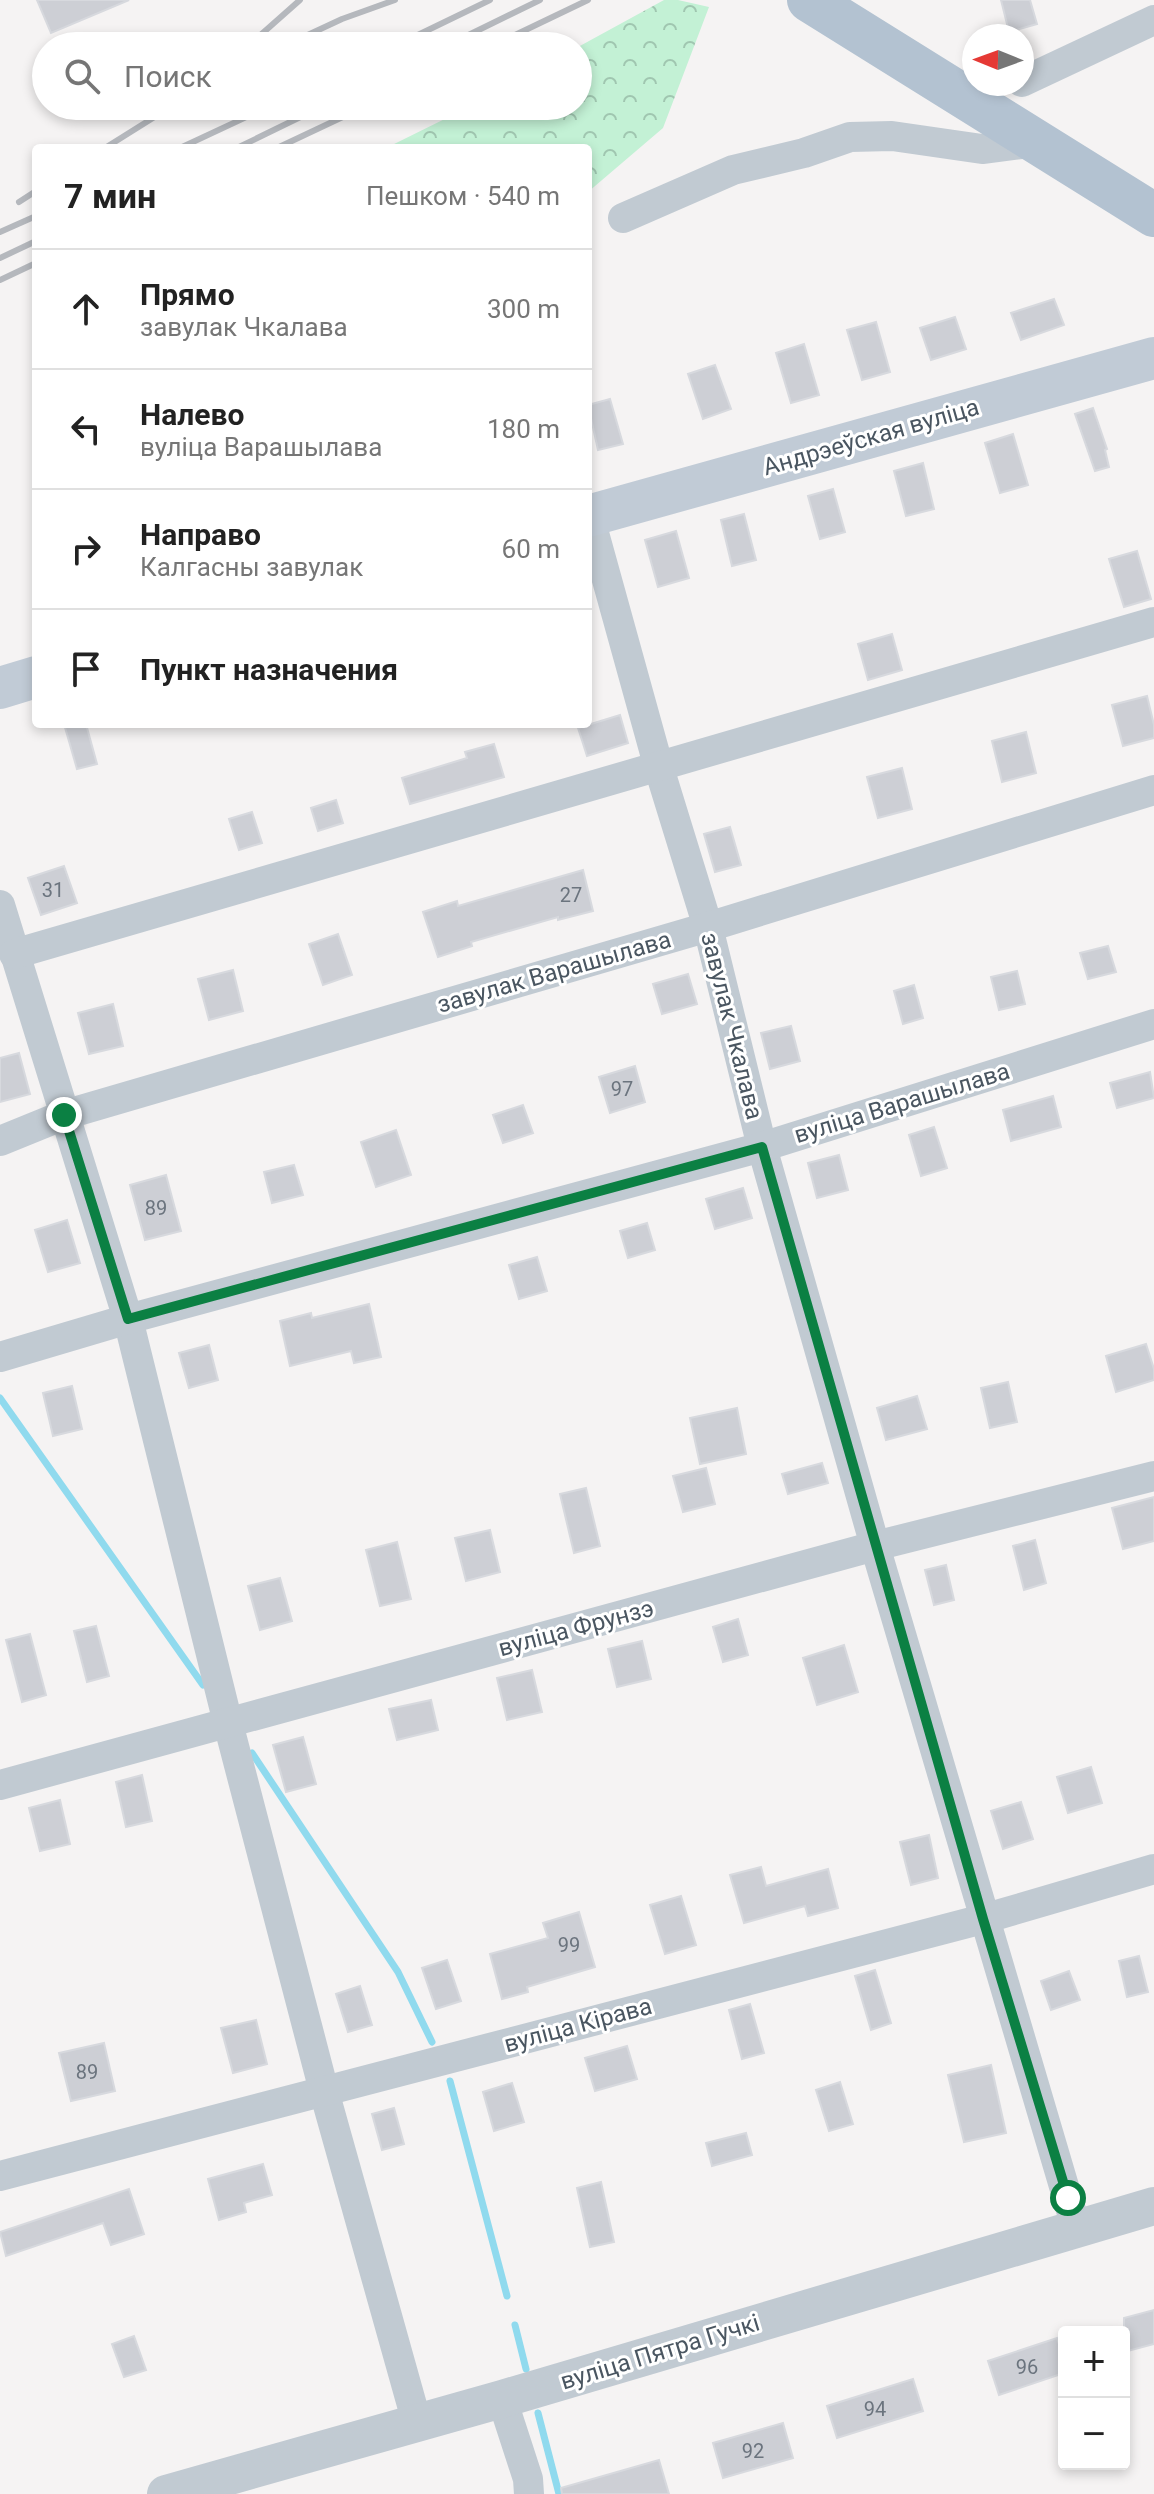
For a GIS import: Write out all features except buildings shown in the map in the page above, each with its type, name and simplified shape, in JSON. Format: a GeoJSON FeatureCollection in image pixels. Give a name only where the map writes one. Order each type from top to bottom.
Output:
{"type":"FeatureCollection","features":[{"type":"Feature","properties":{"kind":"main road"},"geometry":{"type":"LineString","coordinates":[[809,0],[962,71]]}},
{"type":"Feature","properties":{"kind":"main road"},"geometry":{"type":"LineString","coordinates":[[1011,96],[1030,137],[1154,215]]}},
{"type":"Feature","properties":{"kind":"main road","name":"Андрэеўская вуліца"},"geometry":{"type":"LineString","coordinates":[[592,515],[1154,358]]}},
{"type":"Feature","properties":{"kind":"main road"},"geometry":{"type":"LineString","coordinates":[[0,688],[32,678]]}},
{"type":"Feature","properties":{"kind":"street"},"geometry":{"type":"LineString","coordinates":[[1034,81],[1154,20]]}},
{"type":"Feature","properties":{"kind":"street"},"geometry":{"type":"LineString","coordinates":[[623,218],[733,170],[804,153],[850,137],[892,136],[982,149],[1021,144],[1030,137]]}},
{"type":"Feature","properties":{"kind":"street","name":"завулак Чкалава"},"geometry":{"type":"LineString","coordinates":[[592,527],[659,768],[708,927],[762,1147],[875,1546],[1076,2227]]}},
{"type":"Feature","properties":{"kind":"street"},"geometry":{"type":"LineString","coordinates":[[14,954],[1154,622]]}},
{"type":"Feature","properties":{"kind":"street","name":"завулак Варашылава"},"geometry":{"type":"LineString","coordinates":[[0,1141],[64,1115],[708,927],[1154,790]]}},
{"type":"Feature","properties":{"kind":"street"},"geometry":{"type":"LineString","coordinates":[[0,905],[128,1319],[228,1723],[324,2091],[417,2423]]}},
{"type":"Feature","properties":{"kind":"street","name":"вуліца Варашылава"},"geometry":{"type":"LineString","coordinates":[[0,1357],[128,1319],[762,1147],[1154,1024]]}},
{"type":"Feature","properties":{"kind":"street","name":"вуліца Фрунзэ"},"geometry":{"type":"LineString","coordinates":[[0,1785],[875,1546],[1154,1476]]}},
{"type":"Feature","properties":{"kind":"street","name":"вуліца Кірава"},"geometry":{"type":"LineString","coordinates":[[0,2176],[983,1919],[1154,1869]]}},
{"type":"Feature","properties":{"kind":"street","name":"вуліца Пятра Гучкі"},"geometry":{"type":"LineString","coordinates":[[166,2494],[502,2399],[1154,2206]]}},
{"type":"Feature","properties":{"kind":"street"},"geometry":{"type":"LineString","coordinates":[[502,2399],[528,2479],[529,2494]]}},
{"type":"Feature","properties":{"kind":"green space"},"geometry":{"type":"Polygon","coordinates":[[[664,0],[709,7],[663,128],[592,189],[592,144],[394,144],[443,120],[592,120],[592,39],[664,0]]]}},
{"type":"Feature","properties":{"kind":"waterway"},"geometry":{"type":"LineString","coordinates":[[0,1398],[203,1685]]}},
{"type":"Feature","properties":{"kind":"waterway"},"geometry":{"type":"LineString","coordinates":[[252,1753],[398,1972],[432,2042]]}},
{"type":"Feature","properties":{"kind":"waterway"},"geometry":{"type":"LineString","coordinates":[[450,2081],[507,2296]]}},
{"type":"Feature","properties":{"kind":"waterway"},"geometry":{"type":"LineString","coordinates":[[515,2325],[526,2369]]}},
{"type":"Feature","properties":{"kind":"waterway"},"geometry":{"type":"LineString","coordinates":[[538,2413],[559,2494]]}},
{"type":"Feature","properties":{"kind":"railway"},"geometry":{"type":"LineString","coordinates":[[264,32],[300,0]]}},
{"type":"Feature","properties":{"kind":"railway"},"geometry":{"type":"LineString","coordinates":[[314,32],[395,0]]}},
{"type":"Feature","properties":{"kind":"railway"},"geometry":{"type":"LineString","coordinates":[[424,32],[490,0]]}},
{"type":"Feature","properties":{"kind":"railway"},"geometry":{"type":"LineString","coordinates":[[475,32],[540,0]]}},
{"type":"Feature","properties":{"kind":"railway"},"geometry":{"type":"LineString","coordinates":[[521,32],[588,0]]}},
{"type":"Feature","properties":{"kind":"railway"},"geometry":{"type":"LineString","coordinates":[[111,144],[150,120]]}},
{"type":"Feature","properties":{"kind":"railway"},"geometry":{"type":"LineString","coordinates":[[189,144],[240,120]]}},
{"type":"Feature","properties":{"kind":"railway"},"geometry":{"type":"LineString","coordinates":[[245,144],[294,120]]}},
{"type":"Feature","properties":{"kind":"railway"},"geometry":{"type":"LineString","coordinates":[[285,144],[336,120]]}},
{"type":"Feature","properties":{"kind":"railway"},"geometry":{"type":"LineString","coordinates":[[19,202],[32,194]]}},
{"type":"Feature","properties":{"kind":"railway"},"geometry":{"type":"LineString","coordinates":[[0,232],[32,218]]}},
{"type":"Feature","properties":{"kind":"railway"},"geometry":{"type":"LineString","coordinates":[[0,258],[32,243]]}},
{"type":"Feature","properties":{"kind":"railway"},"geometry":{"type":"LineString","coordinates":[[0,280],[32,265]]}},
{"type":"Feature","properties":{"kind":"route"},"geometry":{"type":"LineString","coordinates":[[64,1115],[128,1319],[762,1147],[983,1919],[1068,2198]]}}]}
